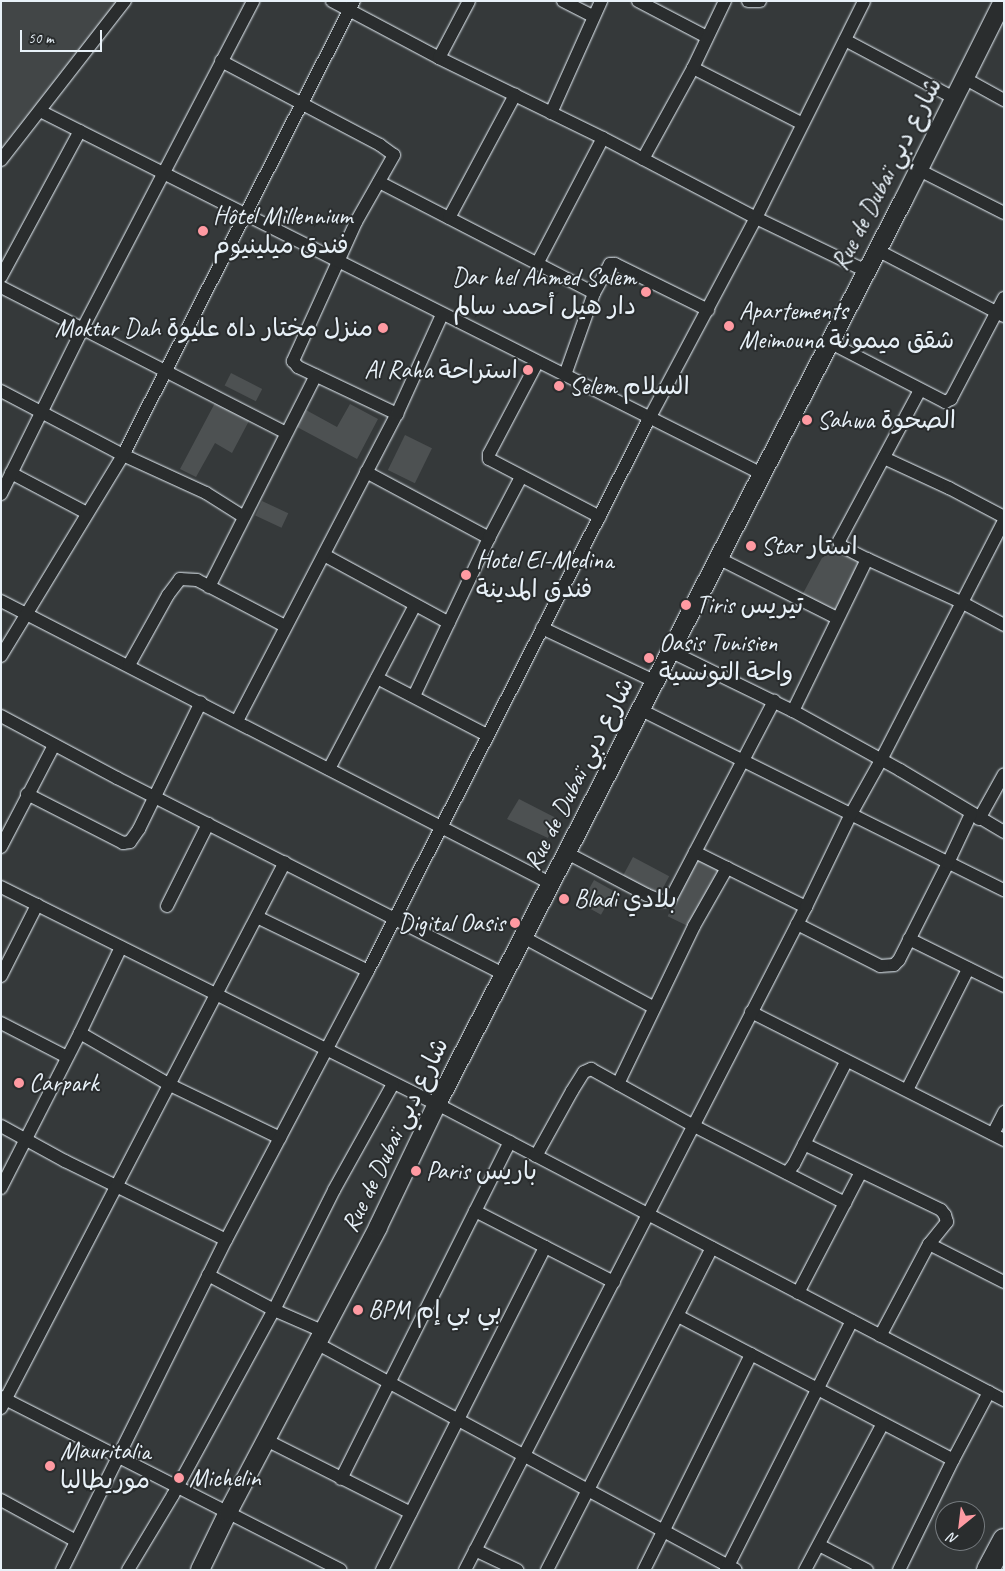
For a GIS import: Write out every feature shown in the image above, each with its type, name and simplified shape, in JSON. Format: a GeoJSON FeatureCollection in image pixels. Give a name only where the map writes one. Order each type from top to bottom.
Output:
{"type":"FeatureCollection","features":[{"type":"Feature","properties":{"kind":"highway"},"geometry":{"type":"LineString","coordinates":[[988,1570],[1004,1540]]}},
{"type":"Feature","properties":{"kind":"street"},"geometry":{"type":"LineString","coordinates":[[1,160],[125,1]]}},
{"type":"Feature","properties":{"kind":"street"},"geometry":{"type":"LineString","coordinates":[[1,494],[40,412],[253,1]]}},
{"type":"Feature","properties":{"kind":"street"},"geometry":{"type":"LineString","coordinates":[[332,1],[352,6],[439,58],[604,138],[756,218],[866,271]]}},
{"type":"Feature","properties":{"kind":"street"},"geometry":{"type":"LineString","coordinates":[[439,58],[469,1]]}},
{"type":"Feature","properties":{"kind":"street"},"geometry":{"type":"LineString","coordinates":[[563,1],[593,16]]}},
{"type":"Feature","properties":{"kind":"street"},"geometry":{"type":"LineString","coordinates":[[551,113],[601,1]]}},
{"type":"Feature","properties":{"kind":"street"},"geometry":{"type":"LineString","coordinates":[[638,1],[707,37]]}},
{"type":"Feature","properties":{"kind":"street"},"geometry":{"type":"LineString","coordinates":[[643,159],[693,68],[725,1]]}},
{"type":"Feature","properties":{"kind":"street"},"geometry":{"type":"LineString","coordinates":[[748,1],[760,1]]}},
{"type":"Feature","properties":{"kind":"street"},"geometry":{"type":"LineString","coordinates":[[62,1570],[208,1275],[324,1050],[368,971],[440,826],[649,419],[756,218],[864,1]]}},
{"type":"Feature","properties":{"kind":"street","name":"Rue de Dubaï شارع دبي"},"geometry":{"type":"LineString","coordinates":[[200,1570],[228,1512],[378,1227],[437,1104],[568,853],[654,681],[919,170],[1003,1]]}},
{"type":"Feature","properties":{"kind":"street"},"geometry":{"type":"LineString","coordinates":[[1,656],[123,455],[352,6]]}},
{"type":"Feature","properties":{"kind":"street"},"geometry":{"type":"LineString","coordinates":[[987,34],[1004,16]]}},
{"type":"Feature","properties":{"kind":"street"},"geometry":{"type":"LineString","coordinates":[[845,40],[954,98]]}},
{"type":"Feature","properties":{"kind":"street"},"geometry":{"type":"LineString","coordinates":[[221,62],[380,145],[394,155],[356,222],[293,360],[298,367],[397,414]]}},
{"type":"Feature","properties":{"kind":"street"},"geometry":{"type":"LineString","coordinates":[[693,68],[803,124]]}},
{"type":"Feature","properties":{"kind":"street"},"geometry":{"type":"LineString","coordinates":[[964,78],[1004,100]]}},
{"type":"Feature","properties":{"kind":"street"},"geometry":{"type":"LineString","coordinates":[[449,218],[515,96]]}},
{"type":"Feature","properties":{"kind":"street"},"geometry":{"type":"LineString","coordinates":[[40,111],[163,172],[338,263],[762,474]]}},
{"type":"Feature","properties":{"kind":"street"},"geometry":{"type":"LineString","coordinates":[[1,277],[80,131]]}},
{"type":"Feature","properties":{"kind":"street"},"geometry":{"type":"LineString","coordinates":[[538,264],[604,138]]}},
{"type":"Feature","properties":{"kind":"street"},"geometry":{"type":"LineString","coordinates":[[919,170],[1004,213]]}},
{"type":"Feature","properties":{"kind":"street"},"geometry":{"type":"LineString","coordinates":[[379,182],[594,293]]}},
{"type":"Feature","properties":{"kind":"street"},"geometry":{"type":"LineString","coordinates":[[877,250],[1000,314]]}},
{"type":"Feature","properties":{"kind":"street"},"geometry":{"type":"LineString","coordinates":[[565,375],[594,293],[607,267],[615,264],[708,310]]}},
{"type":"Feature","properties":{"kind":"street"},"geometry":{"type":"LineString","coordinates":[[1,288],[83,328],[286,433]]}},
{"type":"Feature","properties":{"kind":"street"},"geometry":{"type":"LineString","coordinates":[[829,342],[943,402],[951,399],[1000,314],[1004,298]]}},
{"type":"Feature","properties":{"kind":"street"},"geometry":{"type":"LineString","coordinates":[[237,721],[397,414],[442,315]]}},
{"type":"Feature","properties":{"kind":"street"},"geometry":{"type":"LineString","coordinates":[[537,363],[489,454],[489,459],[493,463],[600,517]]}},
{"type":"Feature","properties":{"kind":"street"},"geometry":{"type":"LineString","coordinates":[[209,587],[316,375]]}},
{"type":"Feature","properties":{"kind":"street"},"geometry":{"type":"LineString","coordinates":[[920,390],[839,540],[841,546],[1004,624]]}},
{"type":"Feature","properties":{"kind":"street"},"geometry":{"type":"LineString","coordinates":[[1,391],[123,455],[206,494],[244,517]]}},
{"type":"Feature","properties":{"kind":"street"},"geometry":{"type":"LineString","coordinates":[[465,1570],[614,1282],[692,1125],[806,907],[850,814],[881,760],[1004,519],[949,488],[884,458]]}},
{"type":"Feature","properties":{"kind":"street"},"geometry":{"type":"LineString","coordinates":[[366,472],[489,538]]}},
{"type":"Feature","properties":{"kind":"street"},"geometry":{"type":"LineString","coordinates":[[11,473],[88,513]]}},
{"type":"Feature","properties":{"kind":"street"},"geometry":{"type":"LineString","coordinates":[[414,696],[489,538],[522,476]]}},
{"type":"Feature","properties":{"kind":"street"},"geometry":{"type":"LineString","coordinates":[[324,555],[449,623]]}},
{"type":"Feature","properties":{"kind":"street"},"geometry":{"type":"LineString","coordinates":[[718,558],[837,618]]}},
{"type":"Feature","properties":{"kind":"street"},"geometry":{"type":"LineString","coordinates":[[793,711],[867,560]]}},
{"type":"Feature","properties":{"kind":"street"},"geometry":{"type":"LineString","coordinates":[[129,665],[168,595],[180,579],[192,578],[285,626]]}},
{"type":"Feature","properties":{"kind":"street"},"geometry":{"type":"LineString","coordinates":[[1,601],[129,665],[552,884]]}},
{"type":"Feature","properties":{"kind":"street"},"geometry":{"type":"LineString","coordinates":[[329,769],[415,605]]}},
{"type":"Feature","properties":{"kind":"street"},"geometry":{"type":"LineString","coordinates":[[542,628],[654,681]]}},
{"type":"Feature","properties":{"kind":"street"},"geometry":{"type":"LineString","coordinates":[[670,651],[793,711],[1004,832]]}},
{"type":"Feature","properties":{"kind":"street"},"geometry":{"type":"LineString","coordinates":[[377,678],[487,735]]}},
{"type":"Feature","properties":{"kind":"street"},"geometry":{"type":"LineString","coordinates":[[27,794],[123,843],[130,842],[135,838],[153,797],[201,702]]}},
{"type":"Feature","properties":{"kind":"street"},"geometry":{"type":"LineString","coordinates":[[568,853],[662,901],[670,900],[741,760],[774,702]]}},
{"type":"Feature","properties":{"kind":"street"},"geometry":{"type":"LineString","coordinates":[[640,710],[1004,890]]}},
{"type":"Feature","properties":{"kind":"street"},"geometry":{"type":"LineString","coordinates":[[1,716],[153,797],[395,917],[504,974]]}},
{"type":"Feature","properties":{"kind":"street"},"geometry":{"type":"LineString","coordinates":[[1,847],[54,745]]}},
{"type":"Feature","properties":{"kind":"street"},"geometry":{"type":"LineString","coordinates":[[797,924],[880,966],[894,965],[975,816],[1004,774]]}},
{"type":"Feature","properties":{"kind":"street"},"geometry":{"type":"LineString","coordinates":[[167,906],[208,824]]}},
{"type":"Feature","properties":{"kind":"street"},"geometry":{"type":"LineString","coordinates":[[695,852],[806,907]]}},
{"type":"Feature","properties":{"kind":"street"},"geometry":{"type":"LineString","coordinates":[[285,862],[118,1186],[3,1402],[119,1457],[176,1488],[228,1512],[340,1570]]}},
{"type":"Feature","properties":{"kind":"street"},"geometry":{"type":"LineString","coordinates":[[618,1084],[653,1007],[694,926],[727,868]]}},
{"type":"Feature","properties":{"kind":"street"},"geometry":{"type":"LineString","coordinates":[[1,887],[324,1050],[437,1104],[1004,1400]]}},
{"type":"Feature","properties":{"kind":"street"},"geometry":{"type":"LineString","coordinates":[[1,976],[37,905]]}},
{"type":"Feature","properties":{"kind":"street"},"geometry":{"type":"LineString","coordinates":[[257,917],[368,971]]}},
{"type":"Feature","properties":{"kind":"street"},"geometry":{"type":"LineString","coordinates":[[523,937],[653,1007]]}},
{"type":"Feature","properties":{"kind":"street"},"geometry":{"type":"LineString","coordinates":[[909,939],[1004,986]]}},
{"type":"Feature","properties":{"kind":"street"},"geometry":{"type":"LineString","coordinates":[[1,1188],[24,1139],[80,1033],[121,947]]}},
{"type":"Feature","properties":{"kind":"street"},"geometry":{"type":"LineString","coordinates":[[907,1090],[968,969]]}},
{"type":"Feature","properties":{"kind":"street"},"geometry":{"type":"LineString","coordinates":[[751,1012],[846,1062],[907,1090],[998,1137],[1004,1112]]}},
{"type":"Feature","properties":{"kind":"street"},"geometry":{"type":"LineString","coordinates":[[1,1023],[67,1057]]}},
{"type":"Feature","properties":{"kind":"street"},"geometry":{"type":"LineString","coordinates":[[80,1033],[170,1085],[280,1138]]}},
{"type":"Feature","properties":{"kind":"street"},"geometry":{"type":"LineString","coordinates":[[787,1173],[846,1062]]}},
{"type":"Feature","properties":{"kind":"street"},"geometry":{"type":"LineString","coordinates":[[536,1156],[572,1091],[587,1069],[591,1069],[692,1125],[844,1203]]}},
{"type":"Feature","properties":{"kind":"street"},"geometry":{"type":"LineString","coordinates":[[128,1570],[176,1488],[274,1310],[334,1190],[393,1084]]}},
{"type":"Feature","properties":{"kind":"street"},"geometry":{"type":"LineString","coordinates":[[1,1126],[226,1240]]}},
{"type":"Feature","properties":{"kind":"street"},"geometry":{"type":"LineString","coordinates":[[341,1479],[510,1142]]}},
{"type":"Feature","properties":{"kind":"street"},"geometry":{"type":"LineString","coordinates":[[804,1144],[941,1210],[947,1222],[929,1244],[880,1336]]}},
{"type":"Feature","properties":{"kind":"street"},"geometry":{"type":"LineString","coordinates":[[798,1292],[861,1172]]}},
{"type":"Feature","properties":{"kind":"street"},"geometry":{"type":"LineString","coordinates":[[475,1211],[614,1282]]}},
{"type":"Feature","properties":{"kind":"street"},"geometry":{"type":"LineString","coordinates":[[929,1244],[1004,1281]]}},
{"type":"Feature","properties":{"kind":"street"},"geometry":{"type":"LineString","coordinates":[[382,1570],[545,1246]]}},
{"type":"Feature","properties":{"kind":"street"},"geometry":{"type":"LineString","coordinates":[[547,1570],[712,1248]]}},
{"type":"Feature","properties":{"kind":"street"},"geometry":{"type":"LineString","coordinates":[[208,1275],[274,1310],[390,1382],[730,1568],[852,1321]]}},
{"type":"Feature","properties":{"kind":"street"},"geometry":{"type":"LineString","coordinates":[[678,1316],[953,1460]]}},
{"type":"Feature","properties":{"kind":"street"},"geometry":{"type":"LineString","coordinates":[[644,1570],[751,1354]]}},
{"type":"Feature","properties":{"kind":"street"},"geometry":{"type":"LineString","coordinates":[[899,1570],[989,1392]]}},
{"type":"Feature","properties":{"kind":"street"},"geometry":{"type":"LineString","coordinates":[[805,1570],[883,1423]]}},
{"type":"Feature","properties":{"kind":"street"},"geometry":{"type":"LineString","coordinates":[[266,1440],[411,1513]]}},
{"type":"Feature","properties":{"kind":"street"},"geometry":{"type":"LineString","coordinates":[[1,1500],[76,1541]]}},
{"type":"Feature","properties":{"kind":"street"},"geometry":{"type":"LineString","coordinates":[[818,1546],[867,1570]]}},
{"type":"Feature","properties":{"kind":"street"},"geometry":{"type":"LineString","coordinates":[[476,1550],[517,1570]]}},
{"type":"Feature","properties":{"kind":"shaded area"},"geometry":{"type":"Polygon","coordinates":[[[1,1],[119,1],[1,150],[1,1]]]}},
{"type":"Feature","properties":{"kind":"shaded area"},"geometry":{"type":"Polygon","coordinates":[[[231,373],[262,389],[256,401],[225,385],[231,373]]]}},
{"type":"Feature","properties":{"kind":"shaded area"},"geometry":{"type":"Polygon","coordinates":[[[216,401],[250,419],[232,453],[215,443],[196,477],[180,469],[216,401]]]}},
{"type":"Feature","properties":{"kind":"shaded area"},"geometry":{"type":"Polygon","coordinates":[[[350,404],[378,419],[357,459],[297,427],[306,410],[337,427],[350,404]]]}},
{"type":"Feature","properties":{"kind":"shaded area"},"geometry":{"type":"Polygon","coordinates":[[[405,435],[432,448],[415,483],[388,470],[405,435]]]}},
{"type":"Feature","properties":{"kind":"shaded area"},"geometry":{"type":"Polygon","coordinates":[[[262,501],[288,513],[282,528],[255,516],[262,501]]]}},
{"type":"Feature","properties":{"kind":"shaded area"},"geometry":{"type":"Polygon","coordinates":[[[831,541],[865,558],[839,615],[800,599],[831,541]]]}},
{"type":"Feature","properties":{"kind":"shaded area"},"geometry":{"type":"Polygon","coordinates":[[[519,799],[556,818],[548,838],[507,819],[519,799]]]}},
{"type":"Feature","properties":{"kind":"shaded area"},"geometry":{"type":"Polygon","coordinates":[[[697,856],[722,868],[693,928],[668,916],[697,856]]]}},
{"type":"Feature","properties":{"kind":"shaded area"},"geometry":{"type":"Polygon","coordinates":[[[633,857],[669,876],[658,897],[622,877],[633,857]]]}},
{"type":"Feature","properties":{"kind":"shaded area"},"geometry":{"type":"Polygon","coordinates":[[[594,880],[614,891],[601,915],[581,904],[594,880]]]}},
{"type":"Feature","properties":{"kind":"place","name":"Hôtel Millennium فندق ميلينيوم"},"geometry":{"type":"Point","coordinates":[203,231]}},
{"type":"Feature","properties":{"kind":"place","name":"Dar hel Ahmed Salem دار هيل أحمد سالم"},"geometry":{"type":"Point","coordinates":[646,292]}},
{"type":"Feature","properties":{"kind":"place","name":"Apartements Meimouna شقق ميمونة"},"geometry":{"type":"Point","coordinates":[729,326]}},
{"type":"Feature","properties":{"kind":"place","name":"Moktar Dah منزل مختار داه عليوة"},"geometry":{"type":"Point","coordinates":[383,328]}},
{"type":"Feature","properties":{"kind":"place","name":"Al Raha استراحة"},"geometry":{"type":"Point","coordinates":[528,370]}},
{"type":"Feature","properties":{"kind":"place","name":"Selem السلام"},"geometry":{"type":"Point","coordinates":[559,386]}},
{"type":"Feature","properties":{"kind":"place","name":"Sahwa الصحوة"},"geometry":{"type":"Point","coordinates":[807,420]}},
{"type":"Feature","properties":{"kind":"place","name":"Star استار"},"geometry":{"type":"Point","coordinates":[751,546]}},
{"type":"Feature","properties":{"kind":"place","name":"Hotel El-Medina فندق المدينة"},"geometry":{"type":"Point","coordinates":[466,575]}},
{"type":"Feature","properties":{"kind":"place","name":"Tiris تيريس"},"geometry":{"type":"Point","coordinates":[686,605]}},
{"type":"Feature","properties":{"kind":"place","name":"Oasis Tunisien واحة التونسية"},"geometry":{"type":"Point","coordinates":[649,658]}},
{"type":"Feature","properties":{"kind":"place","name":"Bladi بلادي"},"geometry":{"type":"Point","coordinates":[564,899]}},
{"type":"Feature","properties":{"kind":"place","name":"Digital Oasis"},"geometry":{"type":"Point","coordinates":[515,923]}},
{"type":"Feature","properties":{"kind":"place","name":"Carpark"},"geometry":{"type":"Point","coordinates":[19,1083]}},
{"type":"Feature","properties":{"kind":"place","name":"Paris باريس"},"geometry":{"type":"Point","coordinates":[416,1171]}},
{"type":"Feature","properties":{"kind":"place","name":"BPM بي بي إم"},"geometry":{"type":"Point","coordinates":[358,1310]}},
{"type":"Feature","properties":{"kind":"place","name":"Mauritalia موريطاليا"},"geometry":{"type":"Point","coordinates":[50,1466]}},
{"type":"Feature","properties":{"kind":"place","name":"Michelin"},"geometry":{"type":"Point","coordinates":[179,1478]}}]}
